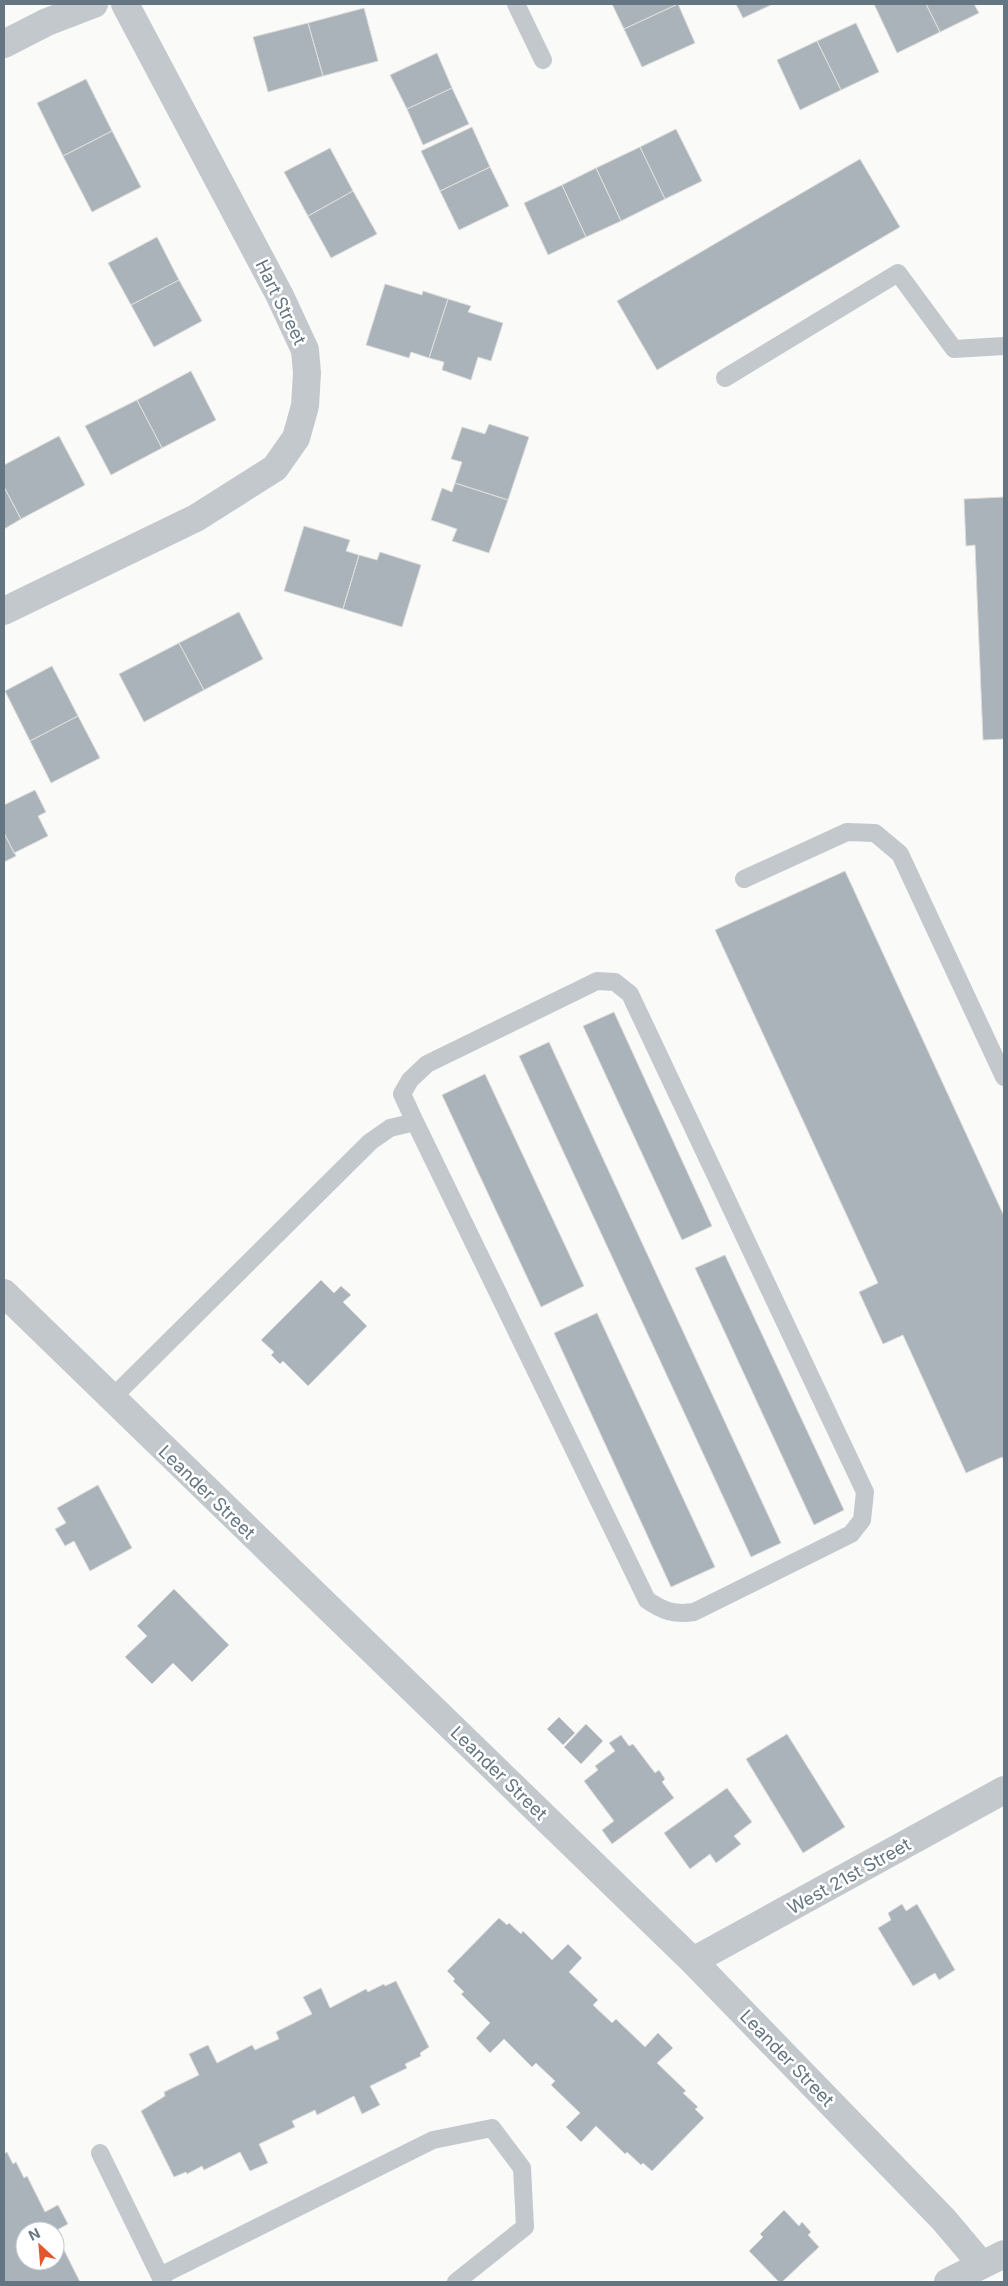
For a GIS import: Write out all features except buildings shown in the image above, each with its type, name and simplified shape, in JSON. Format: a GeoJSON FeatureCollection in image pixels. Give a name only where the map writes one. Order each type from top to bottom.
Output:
{"type":"FeatureCollection","features":[{"type":"Feature","properties":{"kind":"street"},"geometry":{"type":"LineString","coordinates":[[4,44],[47,22],[94,4]]}},
{"type":"Feature","properties":{"kind":"street","name":"Hart Street"},"geometry":{"type":"LineString","coordinates":[[4,610],[196,518],[275,468],[296,438],[305,406],[307,373],[305,350],[280,296],[125,4]]}},
{"type":"Feature","properties":{"kind":"street","name":"Leander Street"},"geometry":{"type":"LineString","coordinates":[[4,1293],[111,1399],[693,1962],[944,2220],[993,2259]]}},
{"type":"Feature","properties":{"kind":"street","name":"West 21st Street"},"geometry":{"type":"LineString","coordinates":[[693,1962],[1004,1790]]}},
{"type":"Feature","properties":{"kind":"street"},"geometry":{"type":"LineString","coordinates":[[948,2282],[993,2259]]}},
{"type":"Feature","properties":{"kind":"lane"},"geometry":{"type":"LineString","coordinates":[[516,4],[543,60]]}},
{"type":"Feature","properties":{"kind":"lane"},"geometry":{"type":"LineString","coordinates":[[724,378],[898,273],[954,348],[1004,346]]}},
{"type":"Feature","properties":{"kind":"lane"},"geometry":{"type":"LineString","coordinates":[[744,879],[847,832],[875,833],[900,854],[1004,1077]]}},
{"type":"Feature","properties":{"kind":"lane"},"geometry":{"type":"LineString","coordinates":[[597,981],[615,982],[630,994],[864,1492],[862,1520],[851,1534],[694,1612],[679,1614],[663,1611],[647,1600],[415,1122],[402,1094],[410,1080],[427,1064],[597,981]]}},
{"type":"Feature","properties":{"kind":"lane"},"geometry":{"type":"LineString","coordinates":[[111,1399],[370,1142],[390,1128],[415,1122]]}},
{"type":"Feature","properties":{"kind":"lane"},"geometry":{"type":"LineString","coordinates":[[100,2153],[162,2279],[433,2140],[492,2128],[522,2168],[525,2227],[456,2282]]}}]}
